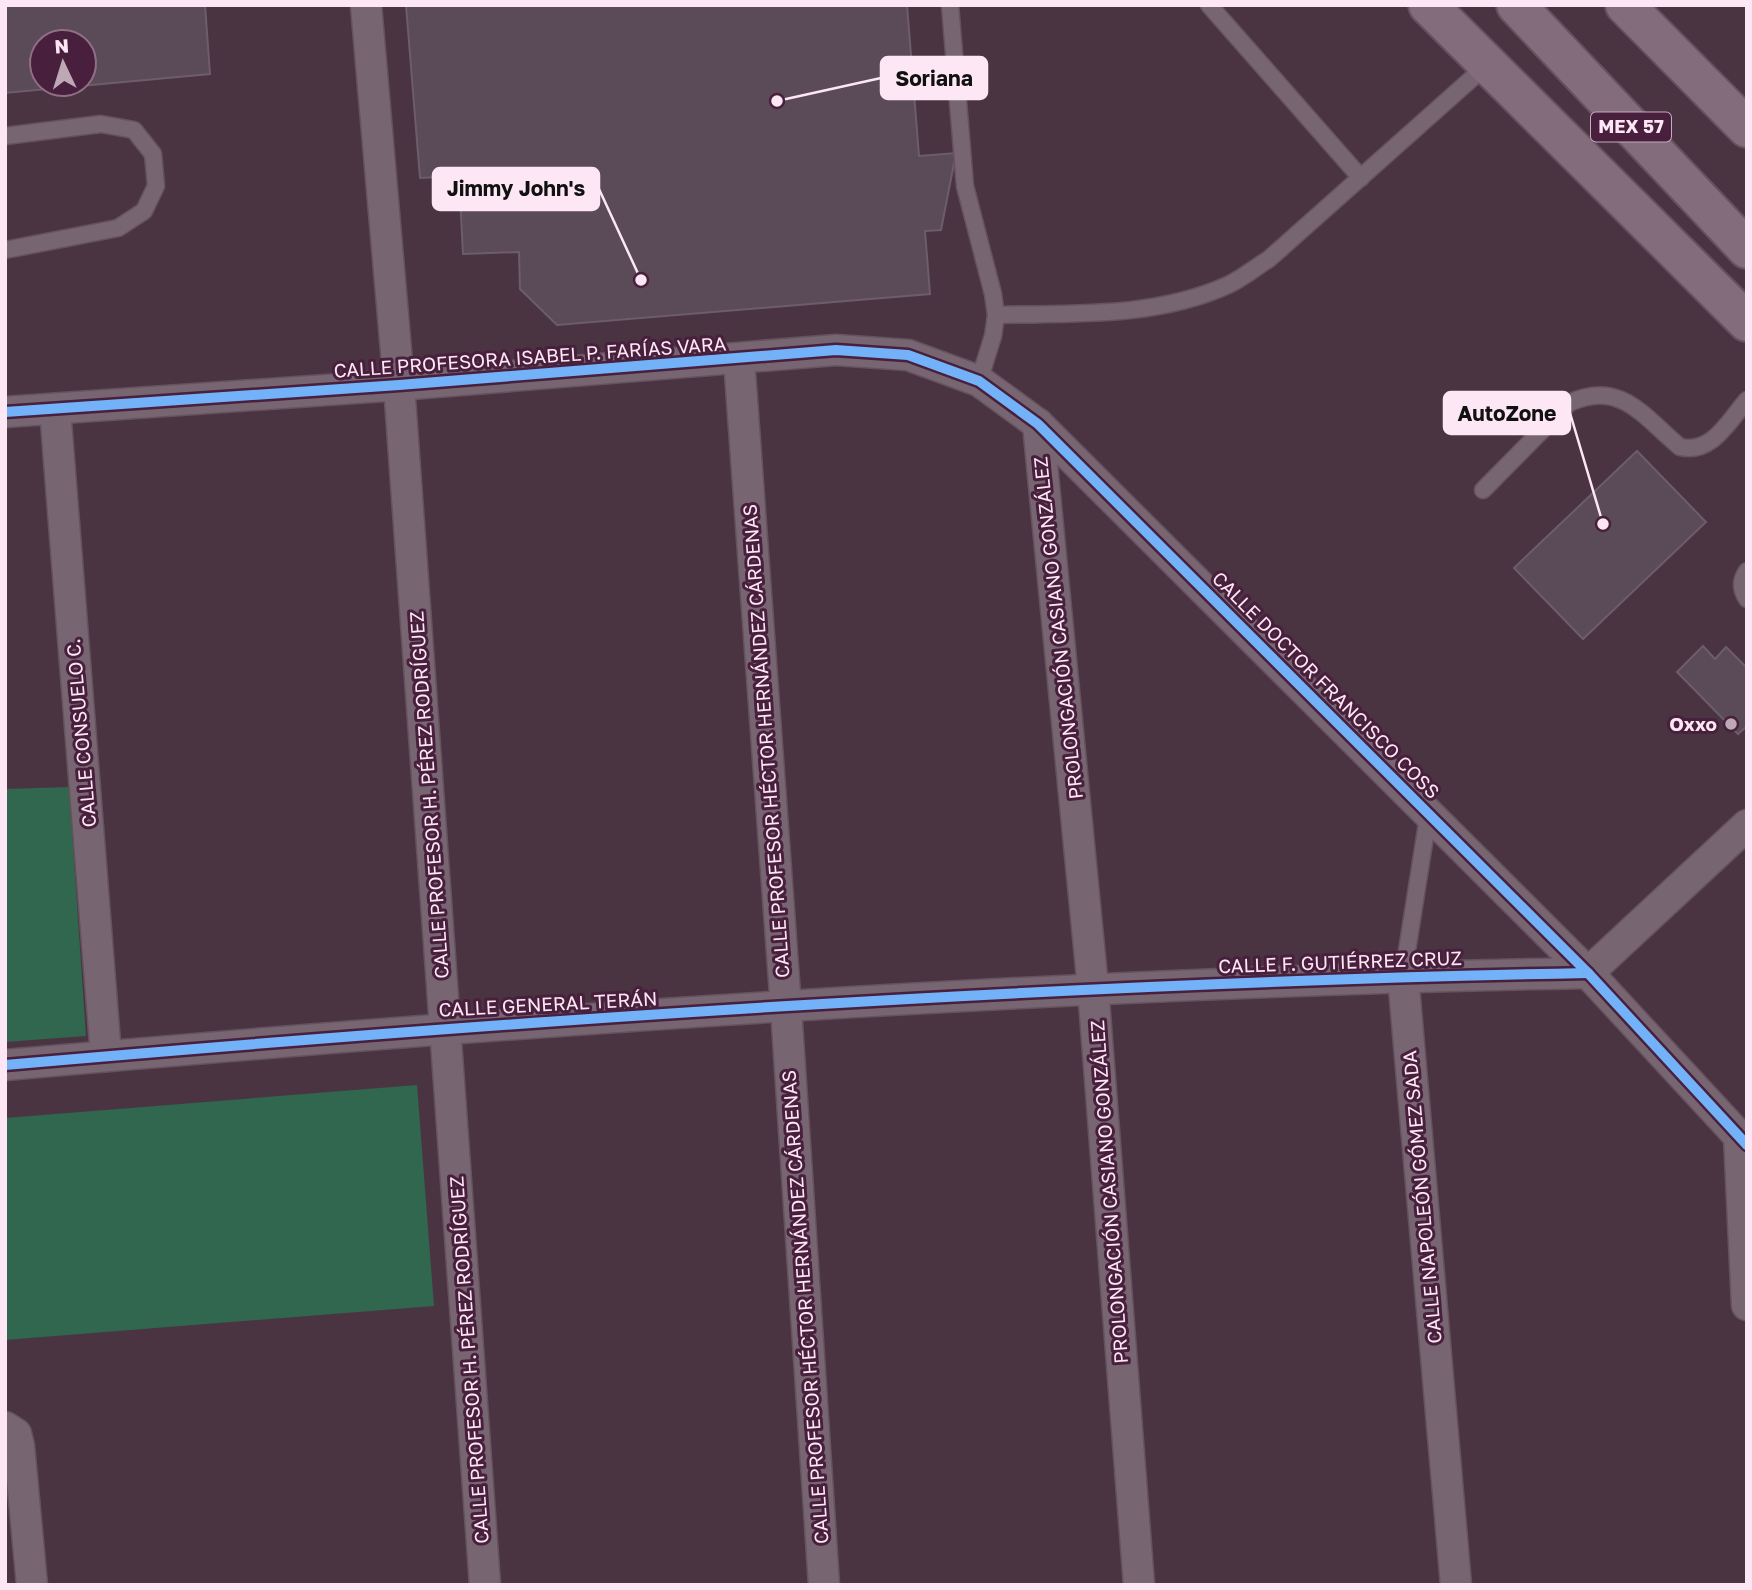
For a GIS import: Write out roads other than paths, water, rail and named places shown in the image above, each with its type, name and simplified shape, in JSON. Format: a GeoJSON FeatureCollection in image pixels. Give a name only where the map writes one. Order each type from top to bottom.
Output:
{"type":"FeatureCollection","features":[{"type":"Feature","properties":{"kind":"main road"},"geometry":{"type":"LineString","coordinates":[[1428,5],[1747,322]]}},
{"type":"Feature","properties":{"kind":"main road","name":"MEX 57"},"geometry":{"type":"LineString","coordinates":[[1516,5],[1747,249]]}},
{"type":"Feature","properties":{"kind":"main road"},"geometry":{"type":"LineString","coordinates":[[1625,5],[1744,121]]}},
{"type":"Feature","properties":{"kind":"street","name":"CALLE PROFESOR H. PÉREZ RODRÍGUEZ"},"geometry":{"type":"LineString","coordinates":[[366,5],[399,385],[485,1585]]}},
{"type":"Feature","properties":{"kind":"street","name":"CALLE PROFESORA ISABEL P. FARÍAS VARA"},"geometry":{"type":"LineString","coordinates":[[5,412],[399,385],[836,350],[908,355],[979,381],[1038,424]]}},
{"type":"Feature","properties":{"kind":"street","name":"CALLE PROFESOR HÉCTOR HERNÁNDEZ CÁRDENAS"},"geometry":{"type":"LineString","coordinates":[[739,359],[824,1585]]}},
{"type":"Feature","properties":{"kind":"street","name":"CALLE CONSUELO C."},"geometry":{"type":"LineString","coordinates":[[55,409],[106,1056]]}},
{"type":"Feature","properties":{"kind":"street","name":"CALLE DOCTOR FRANCISCO COSS"},"geometry":{"type":"LineString","coordinates":[[1038,424],[1588,972],[1743,1141]]}},
{"type":"Feature","properties":{"kind":"street","name":"PROLONGACIÓN CASIANO GONZÁLEZ"},"geometry":{"type":"LineString","coordinates":[[1038,424],[1093,988],[1139,1585]]}},
{"type":"Feature","properties":{"kind":"street"},"geometry":{"type":"LineString","coordinates":[[1588,972],[1747,825]]}},
{"type":"Feature","properties":{"kind":"street","name":"CALLE F. GUTIÉRREZ CRUZ"},"geometry":{"type":"LineString","coordinates":[[1093,988],[1588,972]]}},
{"type":"Feature","properties":{"kind":"street","name":"CALLE NAPOLEÓN GÓMEZ SADA"},"geometry":{"type":"LineString","coordinates":[[1403,976],[1456,1585]]}},
{"type":"Feature","properties":{"kind":"street","name":"CALLE GENERAL TERÁN"},"geometry":{"type":"LineString","coordinates":[[5,1065],[446,1028],[1093,988]]}},
{"type":"Feature","properties":{"kind":"street"},"geometry":{"type":"LineString","coordinates":[[1743,1141],[1747,1305]]}},
{"type":"Feature","properties":{"kind":"street"},"geometry":{"type":"LineString","coordinates":[[6,1427],[16,1434],[19,1446],[32,1585]]}},
{"type":"Feature","properties":{"kind":"lane"},"geometry":{"type":"LineString","coordinates":[[950,5],[965,186],[996,315],[993,336],[979,381]]}},
{"type":"Feature","properties":{"kind":"lane"},"geometry":{"type":"LineString","coordinates":[[1209,5],[1361,178]]}},
{"type":"Feature","properties":{"kind":"lane"},"geometry":{"type":"LineString","coordinates":[[996,315],[1127,312],[1184,301],[1230,284],[1269,259],[1487,65]]}},
{"type":"Feature","properties":{"kind":"lane"},"geometry":{"type":"LineString","coordinates":[[5,136],[101,124],[134,130],[153,154],[156,186],[144,211],[118,228],[5,250]]}},
{"type":"Feature","properties":{"kind":"lane"},"geometry":{"type":"LineString","coordinates":[[1483,490],[1569,403],[1587,395],[1604,394],[1622,399],[1680,447],[1690,449],[1712,442],[1747,400]]}},
{"type":"Feature","properties":{"kind":"lane"},"geometry":{"type":"LineString","coordinates":[[1747,571],[1741,583],[1747,599]]}},
{"type":"Feature","properties":{"kind":"lane","name":"CALLE NAPOLEÓN GÓMEZ SADA"},"geometry":{"type":"LineString","coordinates":[[1403,976],[1429,811]]}},
{"type":"Feature","properties":{"kind":"place","name":"Soriana"},"geometry":{"type":"Point","coordinates":[777,101]}},
{"type":"Feature","properties":{"kind":"place","name":"Jimmy John's"},"geometry":{"type":"Point","coordinates":[641,280]}},
{"type":"Feature","properties":{"kind":"place","name":"AutoZone"},"geometry":{"type":"Point","coordinates":[1603,524]}},
{"type":"Feature","properties":{"kind":"place","name":"Oxxo"},"geometry":{"type":"Point","coordinates":[1731,724]}}]}
